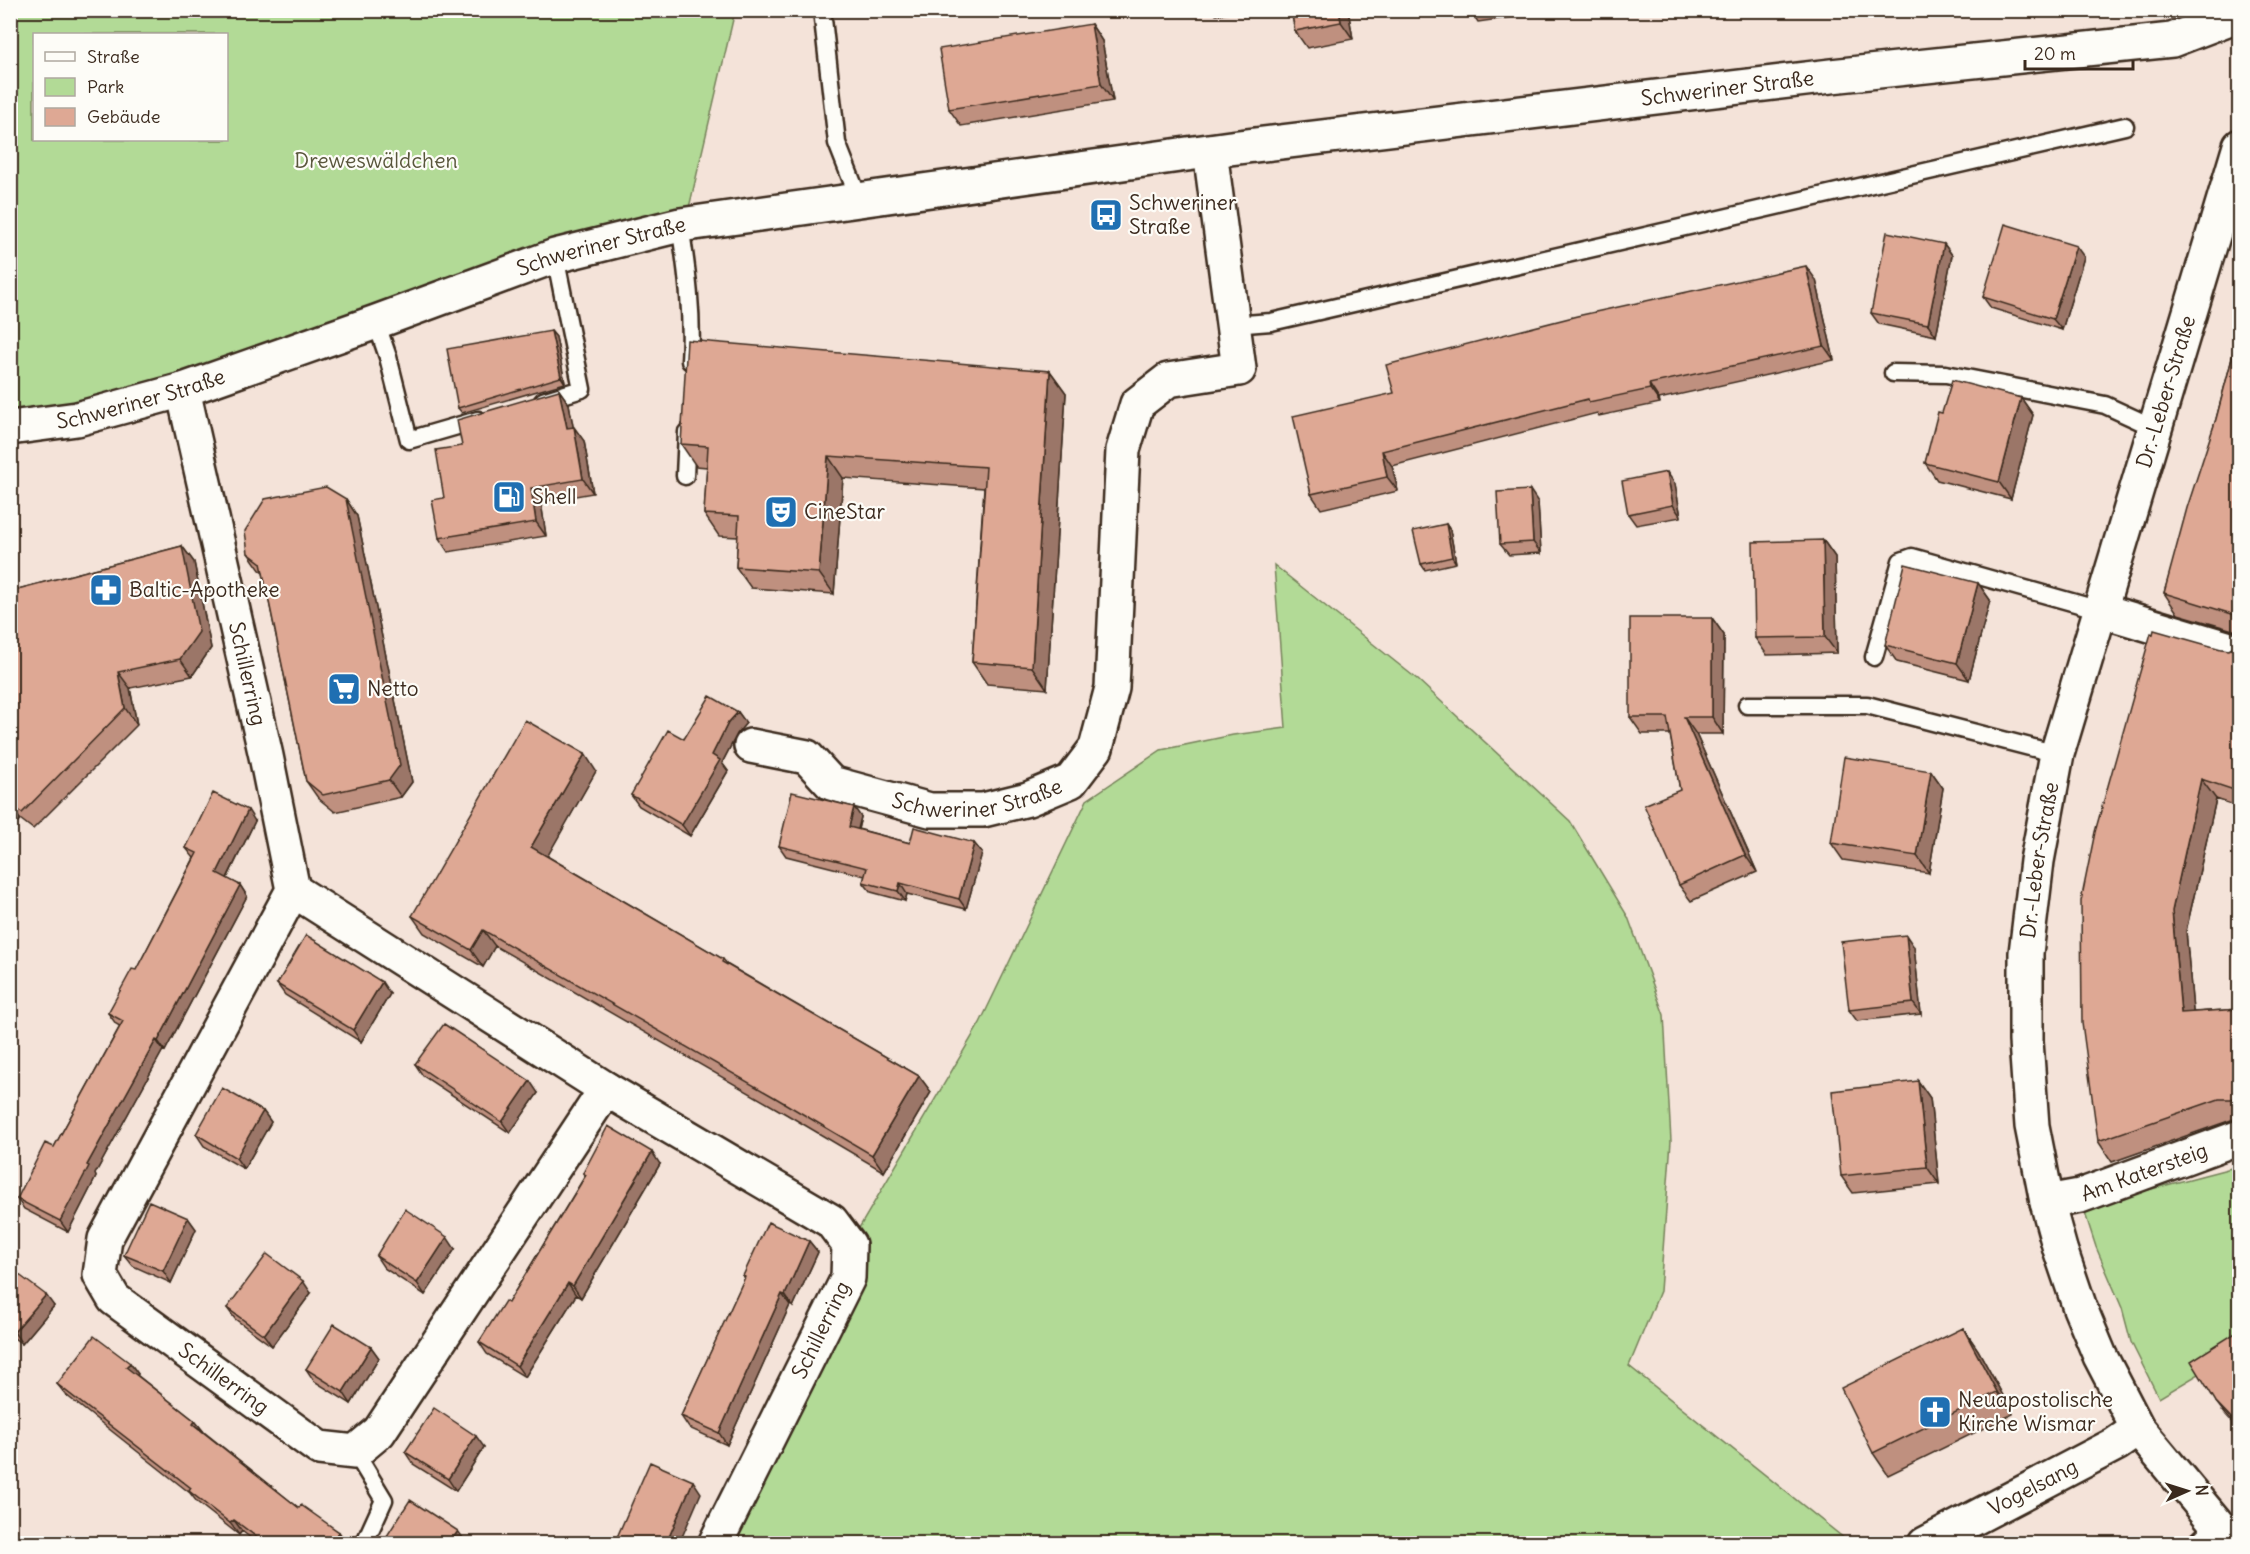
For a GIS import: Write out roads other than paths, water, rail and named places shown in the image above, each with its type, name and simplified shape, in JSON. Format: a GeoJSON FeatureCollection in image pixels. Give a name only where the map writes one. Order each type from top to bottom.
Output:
{"type":"FeatureCollection","features":[{"type":"Feature","properties":{"kind":"street","name":"Schweriner Straße"},"geometry":{"type":"LineString","coordinates":[[10,428],[77,419],[183,390],[555,256],[680,225],[1210,151],[1830,76],[2172,40],[2240,14]]}},
{"type":"Feature","properties":{"kind":"street","name":"Dr.-Leber-Straße"},"geometry":{"type":"LineString","coordinates":[[2216,1537],[2138,1429],[2100,1356],[2079,1308],[2060,1250],[2047,1202],[2032,1126],[2026,1041],[2026,953],[2037,861],[2057,754],[2240,146]]}},
{"type":"Feature","properties":{"kind":"street","name":"Schweriner Straße"},"geometry":{"type":"LineString","coordinates":[[751,746],[807,758],[831,783],[930,810],[983,810],[1028,799],[1071,782],[1096,748],[1112,688],[1123,450],[1137,404],[1168,380],[1239,369],[1210,151]]}},
{"type":"Feature","properties":{"kind":"street","name":"Schillerring"},"geometry":{"type":"LineString","coordinates":[[183,390],[266,756],[293,890],[105,1239],[100,1275],[114,1299],[319,1448],[355,1452]]}},
{"type":"Feature","properties":{"kind":"street"},"geometry":{"type":"LineString","coordinates":[[2100,610],[2240,652]]}},
{"type":"Feature","properties":{"kind":"street","name":"Schillerring"},"geometry":{"type":"LineString","coordinates":[[293,890],[606,1089],[831,1221],[849,1245],[848,1278],[715,1544]]}},
{"type":"Feature","properties":{"kind":"street"},"geometry":{"type":"LineString","coordinates":[[355,1452],[379,1432],[606,1089]]}},
{"type":"Feature","properties":{"kind":"street","name":"Am Katersteig"},"geometry":{"type":"LineString","coordinates":[[2047,1202],[2080,1196],[2240,1137]]}},
{"type":"Feature","properties":{"kind":"street","name":"Vogelsang"},"geometry":{"type":"LineString","coordinates":[[1925,1544],[2116,1444],[2138,1429]]}},
{"type":"Feature","properties":{"kind":"lane"},"geometry":{"type":"LineString","coordinates":[[822,10],[837,143],[859,199]]}},
{"type":"Feature","properties":{"kind":"lane"},"geometry":{"type":"LineString","coordinates":[[1233,325],[1271,322],[2125,126]]}},
{"type":"Feature","properties":{"kind":"lane"},"geometry":{"type":"LineString","coordinates":[[680,225],[692,337],[689,383]]}},
{"type":"Feature","properties":{"kind":"lane"},"geometry":{"type":"LineString","coordinates":[[528,405],[582,389],[555,256]]}},
{"type":"Feature","properties":{"kind":"lane"},"geometry":{"type":"LineString","coordinates":[[376,322],[388,357],[409,440],[496,414]]}},
{"type":"Feature","properties":{"kind":"lane"},"geometry":{"type":"LineString","coordinates":[[1893,373],[1946,374],[2105,405],[2155,428]]}},
{"type":"Feature","properties":{"kind":"lane"},"geometry":{"type":"LineString","coordinates":[[685,476],[688,418]]}},
{"type":"Feature","properties":{"kind":"lane"},"geometry":{"type":"LineString","coordinates":[[1874,657],[1901,561],[1912,557],[2100,610]]}},
{"type":"Feature","properties":{"kind":"lane"},"geometry":{"type":"LineString","coordinates":[[1747,705],[1867,705],[2057,754]]}},
{"type":"Feature","properties":{"kind":"lane"},"geometry":{"type":"LineString","coordinates":[[355,1452],[384,1500],[364,1544]]}},
{"type":"Feature","properties":{"kind":"place","name":"Schweriner Straße"},"geometry":{"type":"Point","coordinates":[1106,215]}},
{"type":"Feature","properties":{"kind":"place","name":"Shell"},"geometry":{"type":"Point","coordinates":[509,497]}},
{"type":"Feature","properties":{"kind":"place","name":"CineStar"},"geometry":{"type":"Point","coordinates":[781,512]}},
{"type":"Feature","properties":{"kind":"place","name":"Baltic-Apotheke"},"geometry":{"type":"Point","coordinates":[106,590]}},
{"type":"Feature","properties":{"kind":"place","name":"Netto"},"geometry":{"type":"Point","coordinates":[344,689]}},
{"type":"Feature","properties":{"kind":"place","name":"Neuapostolische Kirche Wismar"},"geometry":{"type":"Point","coordinates":[1935,1412]}},
{"type":"Feature","properties":{"kind":"park label","name":"Dreweswäldchen"},"geometry":{"type":"Point","coordinates":[376,161]}}]}
